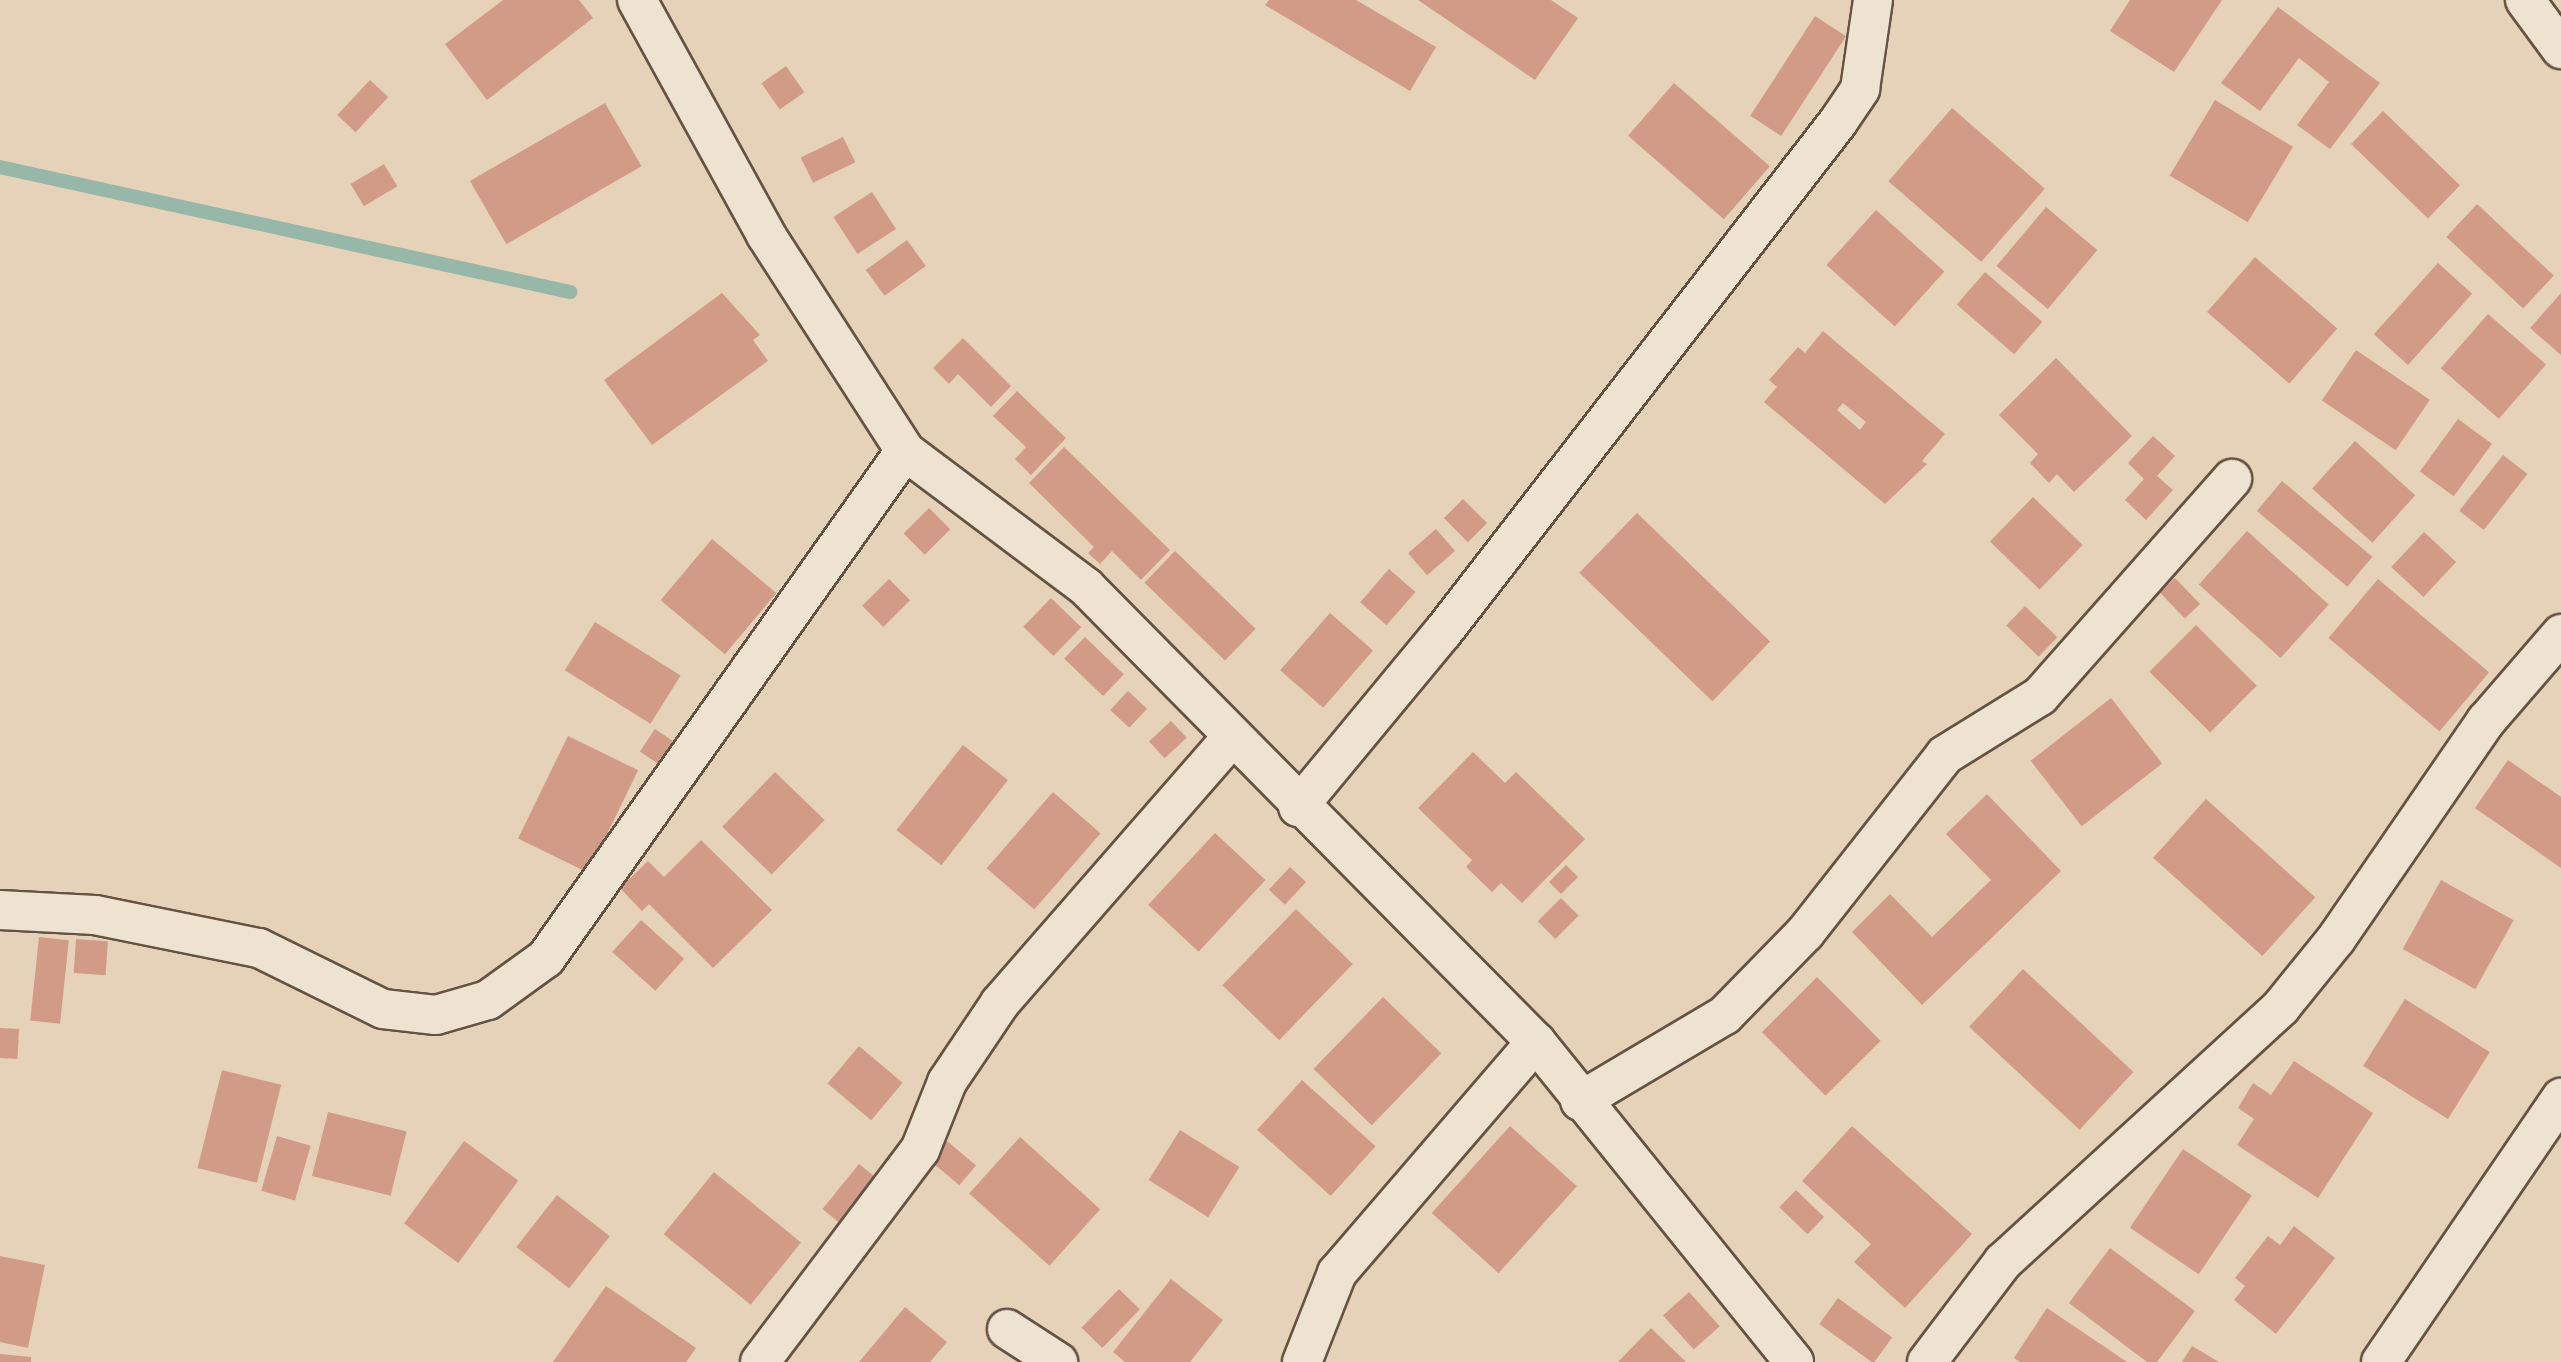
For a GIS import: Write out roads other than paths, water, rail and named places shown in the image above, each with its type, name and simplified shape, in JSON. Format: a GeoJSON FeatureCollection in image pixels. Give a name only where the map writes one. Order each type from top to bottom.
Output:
{"type":"FeatureCollection","features":[{"type":"Feature","properties":{"kind":"street"},"geometry":{"type":"LineString","coordinates":[[637,0],[766,235],[905,451],[1086,587],[1298,807],[1536,1042],[1580,1101],[1794,1362]]}},
{"type":"Feature","properties":{"kind":"street"},"geometry":{"type":"LineString","coordinates":[[1298,807],[1443,632],[1838,122],[1860,89],[1873,0]]}},
{"type":"Feature","properties":{"kind":"street"},"geometry":{"type":"LineString","coordinates":[[2525,0],[2561,49]]}},
{"type":"Feature","properties":{"kind":"street"},"geometry":{"type":"LineString","coordinates":[[0,910],[95,915],[259,948],[383,1009],[436,1015],[488,1000],[546,958],[905,451]]}},
{"type":"Feature","properties":{"kind":"street"},"geometry":{"type":"LineString","coordinates":[[1580,1101],[1725,1015],[1805,933],[1945,755],[2040,696],[2232,479]]}},
{"type":"Feature","properties":{"kind":"street"},"geometry":{"type":"LineString","coordinates":[[1927,1362],[2003,1262],[2281,1007],[2336,939],[2486,721],[2561,634]]}},
{"type":"Feature","properties":{"kind":"street"},"geometry":{"type":"LineString","coordinates":[[760,1362],[920,1150],[947,1082],[1000,1003],[1231,738]]}},
{"type":"Feature","properties":{"kind":"street"},"geometry":{"type":"LineString","coordinates":[[1303,1362],[1337,1273],[1536,1042]]}},
{"type":"Feature","properties":{"kind":"street"},"geometry":{"type":"LineString","coordinates":[[2381,1362],[2561,1098]]}},
{"type":"Feature","properties":{"kind":"street"},"geometry":{"type":"LineString","coordinates":[[1007,1329],[1058,1362]]}},
{"type":"Feature","properties":{"kind":"waterway"},"geometry":{"type":"LineString","coordinates":[[0,167],[570,292]]}}]}
